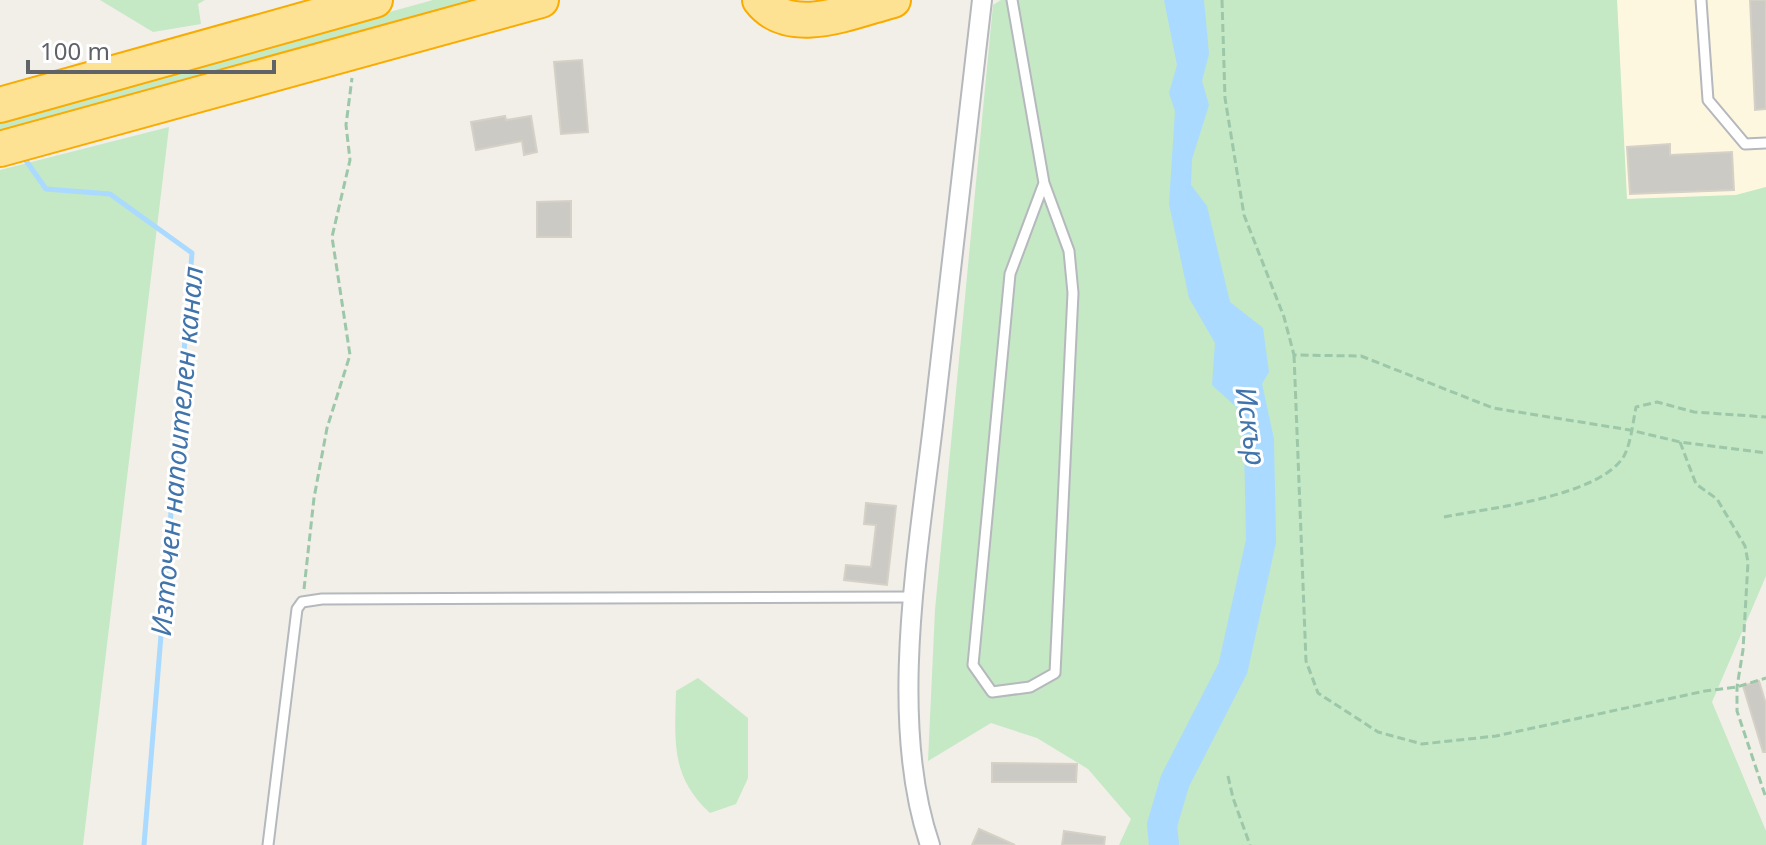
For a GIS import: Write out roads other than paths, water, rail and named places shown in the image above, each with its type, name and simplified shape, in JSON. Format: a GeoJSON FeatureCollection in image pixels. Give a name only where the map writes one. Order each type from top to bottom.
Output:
{"type":"FeatureCollection","features":[{"type":"Feature","properties":{"kind":"highway"},"geometry":{"type":"LineString","coordinates":[[0,105],[328,8],[375,0]]}},
{"type":"Feature","properties":{"kind":"highway"},"geometry":{"type":"LineString","coordinates":[[0,149],[541,0]]}},
{"type":"Feature","properties":{"kind":"highway"},"geometry":{"type":"LineString","coordinates":[[760,0],[776,15],[800,20],[893,0]]}},
{"type":"Feature","properties":{"kind":"street"},"geometry":{"type":"LineString","coordinates":[[930,845],[917,791],[909,719],[913,597],[982,0]]}},
{"type":"Feature","properties":{"kind":"lane"},"geometry":{"type":"LineString","coordinates":[[1012,0],[1044,183],[1069,251],[1073,293],[1055,673],[1030,687],[992,692],[973,665],[1010,274],[1044,183]]}},
{"type":"Feature","properties":{"kind":"lane"},"geometry":{"type":"LineString","coordinates":[[1701,0],[1708,100],[1745,144],[1766,143]]}},
{"type":"Feature","properties":{"kind":"lane"},"geometry":{"type":"LineString","coordinates":[[268,845],[297,609],[302,602],[322,599],[913,597]]}},
{"type":"Feature","properties":{"kind":"water"},"geometry":{"type":"Polygon","coordinates":[[[1164,0],[1204,0],[1209,54],[1202,81],[1209,105],[1192,159],[1191,185],[1207,206],[1230,302],[1263,328],[1269,372],[1257,392],[1255,424],[1212,385],[1215,343],[1189,298],[1169,204],[1175,111],[1169,93],[1177,65],[1164,0]]]}},
{"type":"Feature","properties":{"kind":"waterway","name":"Източен напоителен канал"},"geometry":{"type":"LineString","coordinates":[[22,155],[46,189],[110,194],[192,253],[144,845]]}},
{"type":"Feature","properties":{"kind":"waterway","name":"Искър"},"geometry":{"type":"LineString","coordinates":[[1164,845],[1162,825],[1175,781],[1233,668],[1261,541],[1259,441],[1247,385]]}}]}
